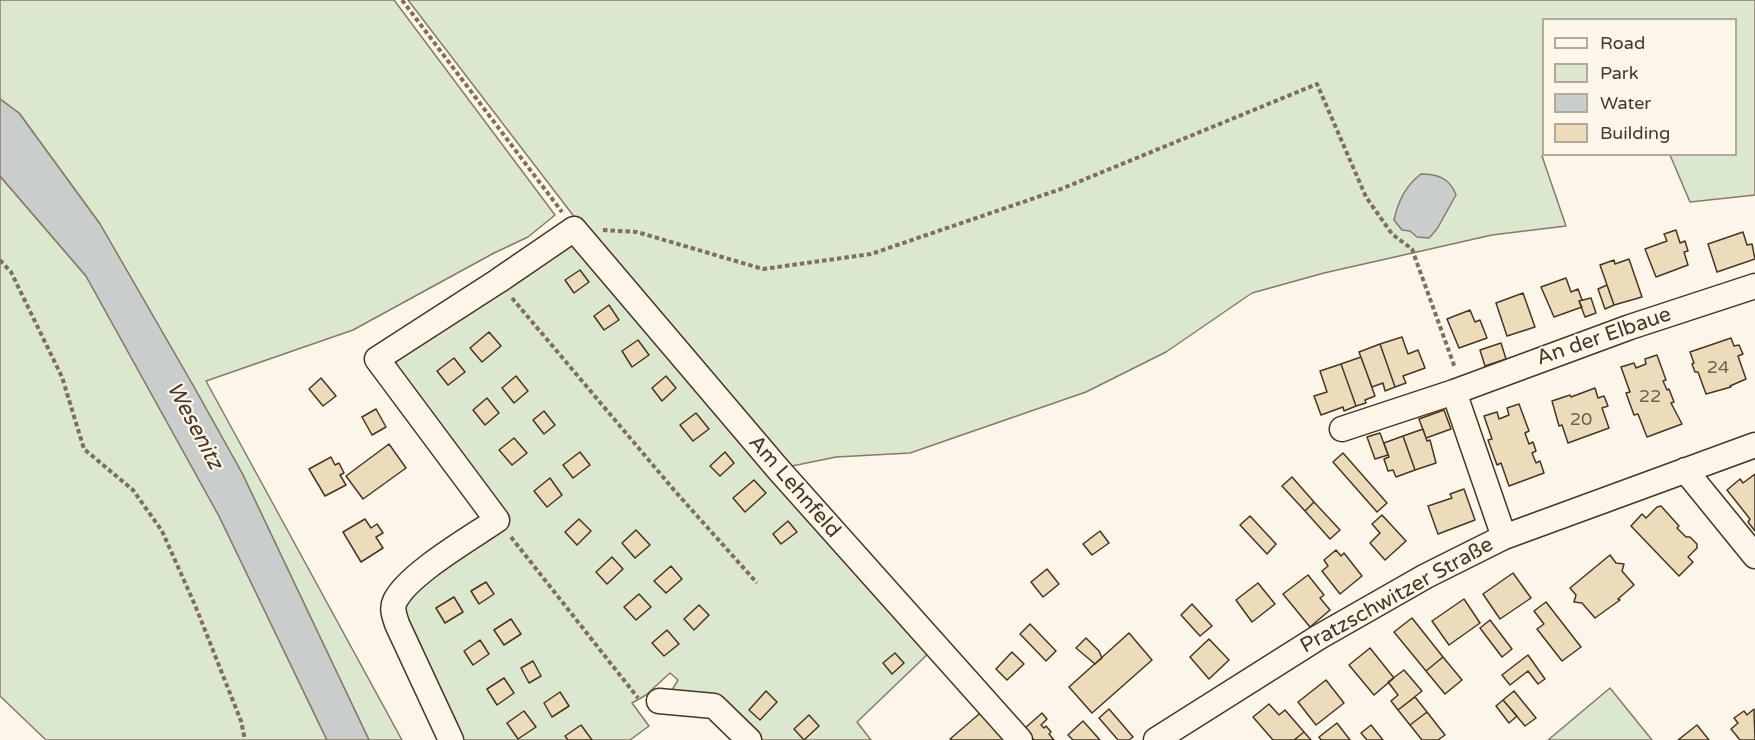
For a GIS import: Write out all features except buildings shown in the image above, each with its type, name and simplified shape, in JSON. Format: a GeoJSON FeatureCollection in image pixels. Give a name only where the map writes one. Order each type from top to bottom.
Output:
{"type":"FeatureCollection","features":[{"type":"Feature","properties":{"kind":"street"},"geometry":{"type":"LineString","coordinates":[[451,740],[398,624],[393,610],[394,603],[410,581],[497,520],[376,359],[574,229]]}},
{"type":"Feature","properties":{"kind":"street","name":"Am Lehnfeld"},"geometry":{"type":"LineString","coordinates":[[574,229],[778,469],[1020,740]]}},
{"type":"Feature","properties":{"kind":"street","name":"An der Elbaue"},"geometry":{"type":"LineString","coordinates":[[1341,429],[1458,390],[1630,327],[1755,286]]}},
{"type":"Feature","properties":{"kind":"street"},"geometry":{"type":"LineString","coordinates":[[1458,390],[1504,537]]}},
{"type":"Feature","properties":{"kind":"street","name":"Pratzschwitzer Straße"},"geometry":{"type":"LineString","coordinates":[[1156,740],[1318,637],[1426,576],[1504,537],[1755,445]]}},
{"type":"Feature","properties":{"kind":"street"},"geometry":{"type":"LineString","coordinates":[[1685,470],[1755,556]]}},
{"type":"Feature","properties":{"kind":"street"},"geometry":{"type":"LineString","coordinates":[[659,701],[714,706],[749,740]]}},
{"type":"Feature","properties":{"kind":"path"},"geometry":{"type":"LineString","coordinates":[[402,0],[574,229],[637,232],[763,269],[871,254],[1061,189],[1317,84],[1366,197],[1392,234],[1412,249],[1458,390]]}},
{"type":"Feature","properties":{"kind":"path"},"geometry":{"type":"LineString","coordinates":[[0,260],[10,272],[62,377],[84,448],[133,490],[162,531],[195,605],[241,721],[245,740]]}},
{"type":"Feature","properties":{"kind":"path"},"geometry":{"type":"LineString","coordinates":[[498,281],[674,490],[757,583]]}},
{"type":"Feature","properties":{"kind":"path"},"geometry":{"type":"LineString","coordinates":[[497,520],[644,705],[659,701]]}},
{"type":"Feature","properties":{"kind":"green space"},"geometry":{"type":"Polygon","coordinates":[[[0,0],[394,0],[555,215],[528,237],[494,253],[353,330],[206,381],[402,740],[369,740],[242,473],[194,387],[100,224],[19,113],[0,99],[0,0]]]}},
{"type":"Feature","properties":{"kind":"green space"},"geometry":{"type":"Polygon","coordinates":[[[408,0],[1755,0],[1755,195],[1690,202],[1670,156],[1737,156],[1737,18],[1542,18],[1542,156],[1566,226],[1492,235],[1324,273],[1252,293],[1166,352],[1086,392],[910,453],[836,457],[787,467],[579,223],[408,0]]]}},
{"type":"Feature","properties":{"kind":"green space"},"geometry":{"type":"Polygon","coordinates":[[[0,176],[86,276],[219,516],[327,740],[46,740],[0,696],[0,176]]]}},
{"type":"Feature","properties":{"kind":"green space"},"geometry":{"type":"Polygon","coordinates":[[[577,242],[933,649],[857,722],[871,740],[760,740],[669,695],[678,680],[670,673],[646,695],[632,703],[649,726],[630,740],[458,740],[400,615],[414,589],[506,523],[395,369],[397,353],[577,242]]]}},
{"type":"Feature","properties":{"kind":"green space"},"geometry":{"type":"Polygon","coordinates":[[[1610,688],[1652,740],[1548,740],[1610,688]]]}},
{"type":"Feature","properties":{"kind":"water","name":"Wesenitz"},"geometry":{"type":"Polygon","coordinates":[[[0,99],[19,113],[100,224],[194,387],[242,473],[369,740],[327,740],[219,516],[86,276],[0,176],[0,99]]]}},
{"type":"Feature","properties":{"kind":"water"},"geometry":{"type":"Polygon","coordinates":[[[1421,174],[1432,175],[1447,181],[1456,195],[1437,229],[1429,238],[1417,237],[1410,231],[1402,230],[1394,220],[1403,194],[1421,174]]]}}]}
